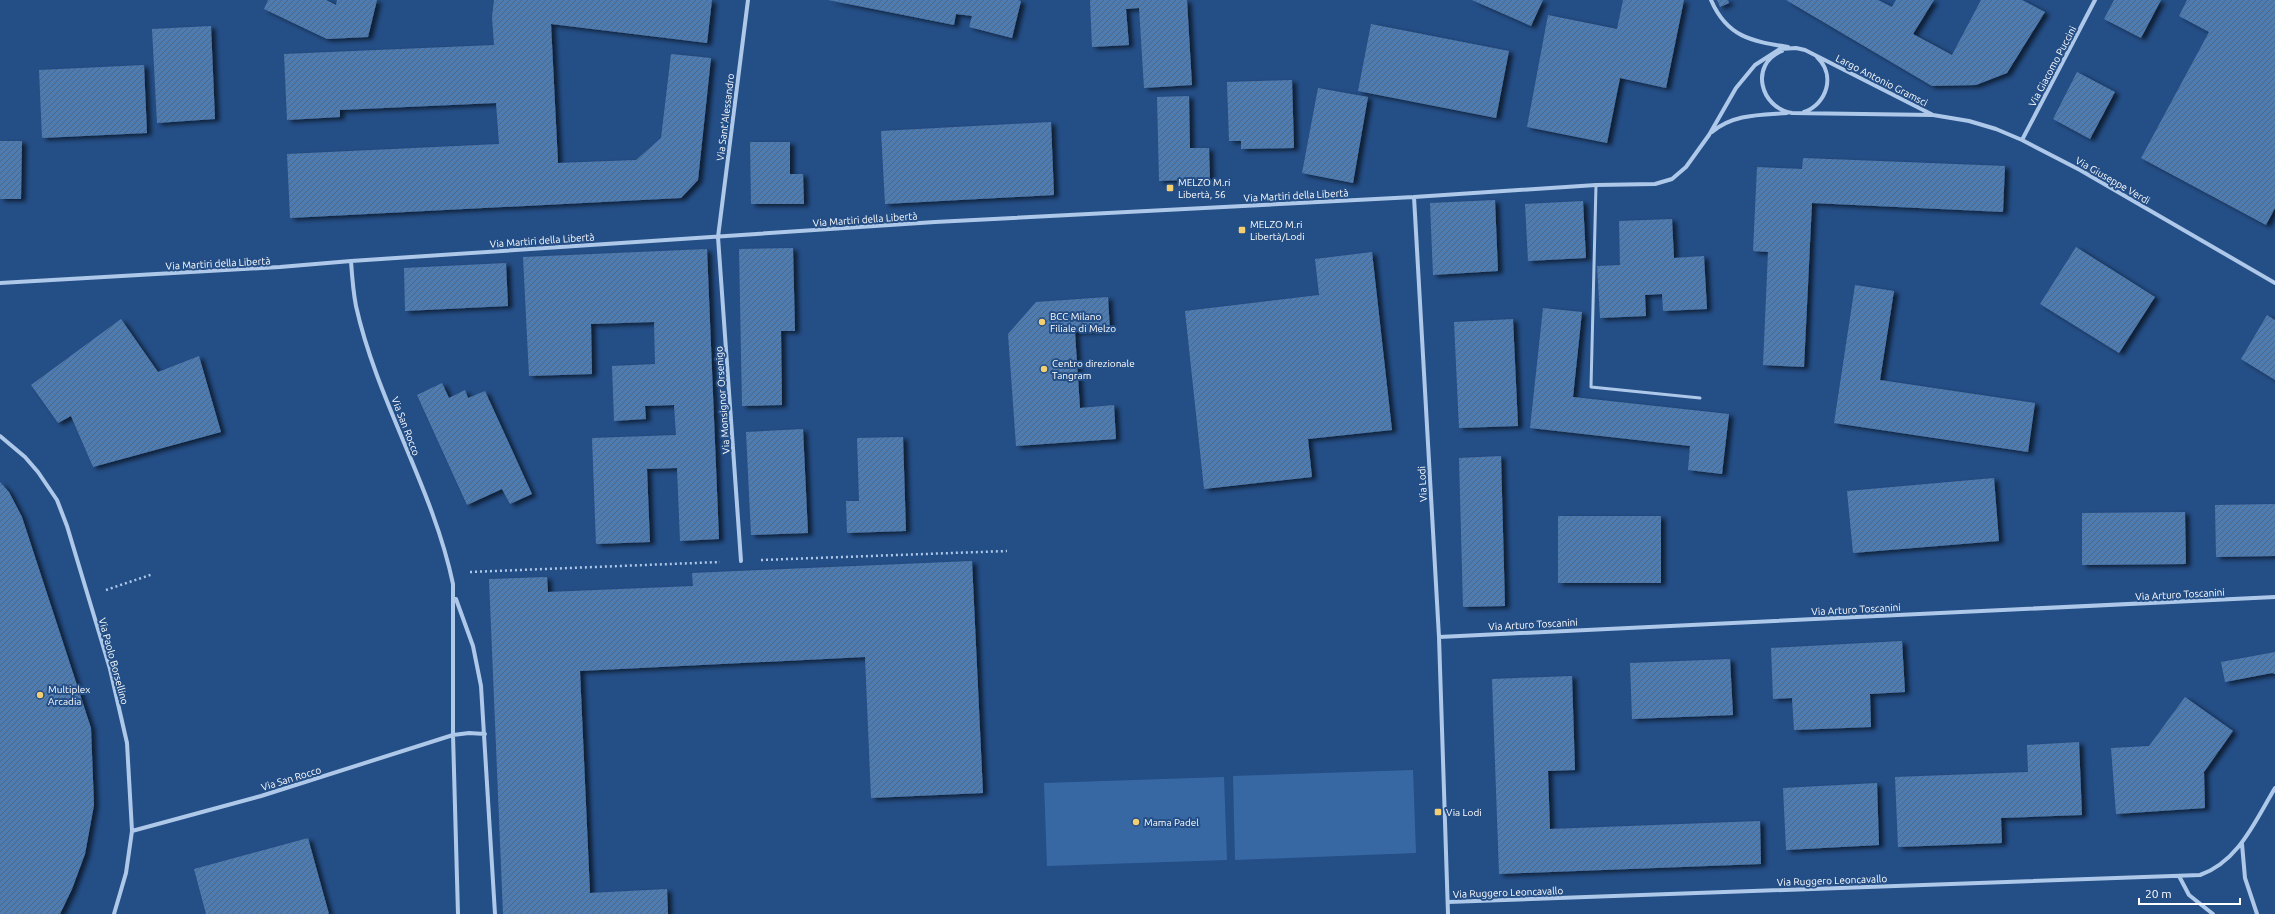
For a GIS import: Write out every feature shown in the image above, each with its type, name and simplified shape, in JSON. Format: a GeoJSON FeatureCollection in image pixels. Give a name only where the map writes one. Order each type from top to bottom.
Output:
{"type":"FeatureCollection","features":[{"type":"Feature","properties":{"kind":"street","name":"Via Sant'Alessandro"},"geometry":{"type":"LineString","coordinates":[[718,237],[748,0]]}},
{"type":"Feature","properties":{"kind":"street"},"geometry":{"type":"LineString","coordinates":[[1711,0],[1722,21],[1741,36],[1754,41],[1796,48]]}},
{"type":"Feature","properties":{"kind":"street","name":"Via Giacomo Puccini"},"geometry":{"type":"LineString","coordinates":[[2022,140],[2095,0]]}},
{"type":"Feature","properties":{"kind":"street","name":"Largo Antonio Gramsci"},"geometry":{"type":"LineString","coordinates":[[1710,135],[1730,96],[1755,65],[1773,52],[1796,48]]}},
{"type":"Feature","properties":{"kind":"street","name":"Largo Antonio Gramsci"},"geometry":{"type":"LineString","coordinates":[[1796,48],[1810,52],[1933,115],[1795,113],[1783,111],[1773,105],[1764,90],[1762,79],[1766,65],[1774,56],[1787,49],[1796,48]]}},
{"type":"Feature","properties":{"kind":"street","name":"Largo Antonio Gramsci"},"geometry":{"type":"LineString","coordinates":[[1710,135],[1722,125],[1736,119],[1754,115],[1804,112],[1815,107],[1823,97],[1826,89],[1825,68],[1818,58],[1810,52]]}},
{"type":"Feature","properties":{"kind":"street","name":"Via Giuseppe Verdi"},"geometry":{"type":"LineString","coordinates":[[1933,115],[1983,125],[2022,140],[2086,174],[2275,283]]}},
{"type":"Feature","properties":{"kind":"street","name":"Via Martiri della Libertà"},"geometry":{"type":"LineString","coordinates":[[0,283],[280,267],[935,222],[1414,197],[1596,185],[1647,185],[1672,180],[1686,167],[1710,135]]}},
{"type":"Feature","properties":{"kind":"street","name":"Via Lodi"},"geometry":{"type":"LineString","coordinates":[[1414,197],[1439,637],[1448,914]]}},
{"type":"Feature","properties":{"kind":"street","name":"Via Monsignor Orsenigo"},"geometry":{"type":"LineString","coordinates":[[718,237],[741,561]]}},
{"type":"Feature","properties":{"kind":"street","name":"Via San Rocco"},"geometry":{"type":"LineString","coordinates":[[351,261],[356,304],[368,349],[425,496],[451,573],[455,595],[476,655],[482,692],[495,914]]}},
{"type":"Feature","properties":{"kind":"street","name":"Via Paolo Borsellino"},"geometry":{"type":"LineString","coordinates":[[0,436],[25,457],[38,472],[57,500],[67,526],[110,669],[127,743],[132,831],[126,873],[114,914]]}},
{"type":"Feature","properties":{"kind":"street","name":"Via San Rocco"},"geometry":{"type":"LineString","coordinates":[[455,595],[453,736],[458,914]]}},
{"type":"Feature","properties":{"kind":"street","name":"Via Arturo Toscanini"},"geometry":{"type":"LineString","coordinates":[[1439,637],[2275,597]]}},
{"type":"Feature","properties":{"kind":"street","name":"Via San Rocco"},"geometry":{"type":"LineString","coordinates":[[132,831],[261,796],[453,736],[485,734]]}},
{"type":"Feature","properties":{"kind":"street","name":"Via Ruggero Leoncavallo"},"geometry":{"type":"LineString","coordinates":[[1448,902],[2200,875],[2215,869],[2233,855],[2242,843],[2275,788]]}},
{"type":"Feature","properties":{"kind":"street"},"geometry":{"type":"LineString","coordinates":[[2242,843],[2245,878],[2257,914]]}},
{"type":"Feature","properties":{"kind":"street"},"geometry":{"type":"LineString","coordinates":[[2179,876],[2189,895],[2213,914]]}},
{"type":"Feature","properties":{"kind":"lane"},"geometry":{"type":"LineString","coordinates":[[1596,185],[1591,387],[1700,398]]}},
{"type":"Feature","properties":{"kind":"path"},"geometry":{"type":"LineString","coordinates":[[451,573],[1007,551]]}},
{"type":"Feature","properties":{"kind":"path"},"geometry":{"type":"LineString","coordinates":[[88,596],[153,574]]}},
{"type":"Feature","properties":{"kind":"shaded area"},"geometry":{"type":"Polygon","coordinates":[[[1413,770],[1416,853],[1235,860],[1233,776],[1413,770]]]}},
{"type":"Feature","properties":{"kind":"shaded area","name":"Mama Padel"},"geometry":{"type":"Polygon","coordinates":[[[1224,777],[1227,860],[1047,866],[1044,783],[1224,777]]]}},
{"type":"Feature","properties":{"kind":"building"},"geometry":{"type":"Polygon","coordinates":[[[268,0],[326,0],[336,5],[337,0],[377,0],[368,37],[327,39],[264,9],[268,0]]]}},
{"type":"Feature","properties":{"kind":"building"},"geometry":{"type":"Polygon","coordinates":[[[494,0],[712,0],[707,43],[551,24],[558,163],[636,160],[661,138],[671,54],[711,58],[698,180],[681,198],[290,218],[287,154],[499,144],[496,103],[340,110],[340,117],[287,120],[284,54],[494,45],[492,17],[494,0]]]}},
{"type":"Feature","properties":{"kind":"building"},"geometry":{"type":"Polygon","coordinates":[[[828,0],[1021,1],[1012,38],[969,27],[972,16],[956,14],[954,25],[828,0]]]}},
{"type":"Feature","properties":{"kind":"building"},"geometry":{"type":"Polygon","coordinates":[[[1090,0],[1187,0],[1192,85],[1144,88],[1139,8],[1126,9],[1129,45],[1092,47],[1090,0]]]}},
{"type":"Feature","properties":{"kind":"building"},"geometry":{"type":"Polygon","coordinates":[[[1472,0],[1543,0],[1531,26],[1472,0]]]}},
{"type":"Feature","properties":{"kind":"building"},"geometry":{"type":"Polygon","coordinates":[[[1623,0],[1684,0],[1666,88],[1620,78],[1607,143],[1527,127],[1548,15],[1617,29],[1623,0]]]}},
{"type":"Feature","properties":{"kind":"building"},"geometry":{"type":"Polygon","coordinates":[[[1717,0],[1728,0],[1729,3],[1720,7],[1717,0]]]}},
{"type":"Feature","properties":{"kind":"building"},"geometry":{"type":"Polygon","coordinates":[[[1786,0],[1878,0],[1892,7],[1896,0],[1934,0],[1913,34],[1952,55],[1981,0],[2022,0],[2045,12],[2007,73],[1976,85],[1932,86],[1786,0]]]}},
{"type":"Feature","properties":{"kind":"building"},"geometry":{"type":"Polygon","coordinates":[[[2114,0],[2161,0],[2141,38],[2104,19],[2114,0]]]}},
{"type":"Feature","properties":{"kind":"building"},"geometry":{"type":"Polygon","coordinates":[[[2187,0],[2275,0],[2275,208],[2266,225],[2141,158],[2209,32],[2179,16],[2187,0]]]}},
{"type":"Feature","properties":{"kind":"building"},"geometry":{"type":"Polygon","coordinates":[[[1371,24],[1509,51],[1496,118],[1358,91],[1371,24]]]}},
{"type":"Feature","properties":{"kind":"building"},"geometry":{"type":"Polygon","coordinates":[[[211,26],[215,119],[157,123],[152,29],[211,26]]]}},
{"type":"Feature","properties":{"kind":"building"},"geometry":{"type":"Polygon","coordinates":[[[144,65],[147,133],[42,138],[39,70],[144,65]]]}},
{"type":"Feature","properties":{"kind":"building"},"geometry":{"type":"Polygon","coordinates":[[[2077,72],[2115,92],[2090,139],[2053,119],[2077,72]]]}},
{"type":"Feature","properties":{"kind":"building"},"geometry":{"type":"Polygon","coordinates":[[[1292,80],[1294,148],[1241,149],[1241,141],[1229,141],[1227,82],[1292,80]]]}},
{"type":"Feature","properties":{"kind":"building"},"geometry":{"type":"Polygon","coordinates":[[[1318,88],[1368,97],[1353,183],[1302,173],[1318,88]]]}},
{"type":"Feature","properties":{"kind":"building"},"geometry":{"type":"Polygon","coordinates":[[[1189,96],[1190,148],[1209,148],[1210,179],[1159,181],[1157,97],[1189,96]]]}},
{"type":"Feature","properties":{"kind":"building"},"geometry":{"type":"Polygon","coordinates":[[[1051,122],[1054,195],[885,204],[881,131],[1051,122]]]}},
{"type":"Feature","properties":{"kind":"building"},"geometry":{"type":"Polygon","coordinates":[[[0,141],[22,141],[21,199],[0,199],[0,141]]]}},
{"type":"Feature","properties":{"kind":"building"},"geometry":{"type":"Polygon","coordinates":[[[750,142],[790,142],[790,174],[803,174],[804,204],[751,204],[750,142]]]}},
{"type":"Feature","properties":{"kind":"building"},"geometry":{"type":"Polygon","coordinates":[[[1803,158],[2005,166],[2003,212],[1812,203],[1804,367],[1763,365],[1768,252],[1753,251],[1757,167],[1802,169],[1803,158]]]}},
{"type":"Feature","properties":{"kind":"building"},"geometry":{"type":"Polygon","coordinates":[[[1495,200],[1498,271],[1433,275],[1430,203],[1495,200]]]}},
{"type":"Feature","properties":{"kind":"building"},"geometry":{"type":"Polygon","coordinates":[[[1583,201],[1586,258],[1528,261],[1525,204],[1583,201]]]}},
{"type":"Feature","properties":{"kind":"building"},"geometry":{"type":"Polygon","coordinates":[[[1672,219],[1674,258],[1704,256],[1707,309],[1663,311],[1662,294],[1645,295],[1646,316],[1600,318],[1597,266],[1620,265],[1619,221],[1672,219]]]}},
{"type":"Feature","properties":{"kind":"building"},"geometry":{"type":"Polygon","coordinates":[[[2076,247],[2155,297],[2119,353],[2040,304],[2076,247]]]}},
{"type":"Feature","properties":{"kind":"building"},"geometry":{"type":"Polygon","coordinates":[[[793,248],[795,331],[781,331],[782,405],[742,406],[739,249],[793,248]]]}},
{"type":"Feature","properties":{"kind":"building"},"geometry":{"type":"Polygon","coordinates":[[[707,249],[719,539],[680,541],[677,468],[647,469],[650,542],[596,544],[592,438],[676,435],[674,405],[645,406],[646,419],[614,421],[612,366],[655,364],[654,322],[591,324],[592,374],[529,376],[523,257],[707,249]]]}},
{"type":"Feature","properties":{"kind":"building"},"geometry":{"type":"Polygon","coordinates":[[[1372,252],[1392,430],[1308,439],[1312,477],[1204,489],[1185,311],[1319,295],[1315,259],[1372,252]]]}},
{"type":"Feature","properties":{"kind":"building"},"geometry":{"type":"Polygon","coordinates":[[[506,263],[508,306],[405,311],[404,268],[506,263]]]}},
{"type":"Feature","properties":{"kind":"building"},"geometry":{"type":"Polygon","coordinates":[[[1855,285],[1894,291],[1880,380],[2035,403],[2028,452],[1834,423],[1855,285]]]}},
{"type":"Feature","properties":{"kind":"building","name":"Centro direzionale Tangram"},"geometry":{"type":"Polygon","coordinates":[[[1108,297],[1110,330],[1075,332],[1080,408],[1114,405],[1116,439],[1016,446],[1008,334],[1036,302],[1108,297]]]}},
{"type":"Feature","properties":{"kind":"building"},"geometry":{"type":"Polygon","coordinates":[[[1543,308],[1582,312],[1573,397],[1729,414],[1722,474],[1688,470],[1690,446],[1530,428],[1543,308]]]}},
{"type":"Feature","properties":{"kind":"building"},"geometry":{"type":"Polygon","coordinates":[[[2267,315],[2275,320],[2275,380],[2241,359],[2267,315]]]}},
{"type":"Feature","properties":{"kind":"building"},"geometry":{"type":"Polygon","coordinates":[[[121,319],[158,372],[199,356],[221,432],[93,467],[71,416],[58,423],[31,385],[121,319]]]}},
{"type":"Feature","properties":{"kind":"building"},"geometry":{"type":"Polygon","coordinates":[[[1513,319],[1518,426],[1459,428],[1454,322],[1513,319]]]}},
{"type":"Feature","properties":{"kind":"building"},"geometry":{"type":"Polygon","coordinates":[[[442,383],[449,398],[465,390],[468,398],[485,391],[532,494],[510,504],[502,489],[467,505],[417,395],[442,383]]]}},
{"type":"Feature","properties":{"kind":"building"},"geometry":{"type":"Polygon","coordinates":[[[803,429],[808,533],[751,535],[746,432],[803,429]]]}},
{"type":"Feature","properties":{"kind":"building"},"geometry":{"type":"Polygon","coordinates":[[[903,437],[906,531],[847,533],[846,501],[859,501],[857,438],[903,437]]]}},
{"type":"Feature","properties":{"kind":"building"},"geometry":{"type":"Polygon","coordinates":[[[1501,456],[1505,606],[1463,607],[1459,458],[1501,456]]]}},
{"type":"Feature","properties":{"kind":"building"},"geometry":{"type":"Polygon","coordinates":[[[1994,478],[1999,541],[1853,553],[1847,491],[1994,478]]]}},
{"type":"Feature","properties":{"kind":"building","name":"Multiplex Arcadia"},"geometry":{"type":"Polygon","coordinates":[[[0,482],[9,492],[22,517],[91,728],[94,805],[85,854],[72,889],[60,914],[0,914],[0,482]]]}},
{"type":"Feature","properties":{"kind":"building"},"geometry":{"type":"Polygon","coordinates":[[[2275,504],[2275,556],[2216,557],[2215,505],[2275,504]]]}},
{"type":"Feature","properties":{"kind":"building"},"geometry":{"type":"Polygon","coordinates":[[[2185,512],[2186,564],[2082,565],[2082,513],[2185,512]]]}},
{"type":"Feature","properties":{"kind":"building"},"geometry":{"type":"Polygon","coordinates":[[[1558,516],[1661,516],[1661,583],[1558,583],[1558,516]]]}},
{"type":"Feature","properties":{"kind":"building"},"geometry":{"type":"Polygon","coordinates":[[[972,561],[983,793],[871,798],[865,657],[580,671],[590,893],[667,889],[668,914],[503,914],[489,579],[547,577],[548,592],[693,586],[692,573],[972,561]]]}},
{"type":"Feature","properties":{"kind":"building"},"geometry":{"type":"Polygon","coordinates":[[[1902,641],[1905,692],[1870,694],[1871,727],[1794,730],[1792,698],[1773,699],[1771,648],[1902,641]]]}},
{"type":"Feature","properties":{"kind":"building"},"geometry":{"type":"Polygon","coordinates":[[[2275,652],[2275,674],[2272,673],[2225,682],[2221,662],[2275,652]]]}},
{"type":"Feature","properties":{"kind":"building"},"geometry":{"type":"Polygon","coordinates":[[[1730,659],[1733,715],[1632,719],[1630,663],[1730,659]]]}},
{"type":"Feature","properties":{"kind":"building"},"geometry":{"type":"Polygon","coordinates":[[[1572,676],[1575,770],[1548,771],[1550,829],[1760,821],[1761,864],[1499,874],[1492,679],[1572,676]]]}},
{"type":"Feature","properties":{"kind":"building"},"geometry":{"type":"Polygon","coordinates":[[[2185,697],[2233,731],[2204,772],[2205,808],[2116,814],[2111,748],[2149,746],[2185,697]]]}},
{"type":"Feature","properties":{"kind":"building"},"geometry":{"type":"Polygon","coordinates":[[[2079,742],[2082,815],[2001,818],[2002,843],[1898,847],[1895,777],[2028,772],[2027,745],[2079,742]]]}},
{"type":"Feature","properties":{"kind":"building"},"geometry":{"type":"Polygon","coordinates":[[[1877,783],[1879,845],[1786,850],[1783,788],[1877,783]]]}},
{"type":"Feature","properties":{"kind":"building"},"geometry":{"type":"Polygon","coordinates":[[[308,838],[329,914],[206,914],[194,869],[308,838]]]}},
{"type":"Feature","properties":{"kind":"place","name":"MELZO M.ri Libertà, 56"},"geometry":{"type":"Point","coordinates":[1170,188]}},
{"type":"Feature","properties":{"kind":"place","name":"MELZO M.ri Libertà/Lodi"},"geometry":{"type":"Point","coordinates":[1242,230]}},
{"type":"Feature","properties":{"kind":"place","name":"BCC Milano Filiale di Melzo"},"geometry":{"type":"Point","coordinates":[1042,322]}},
{"type":"Feature","properties":{"kind":"place","name":"Centro direzionale Tangram"},"geometry":{"type":"Point","coordinates":[1044,369]}},
{"type":"Feature","properties":{"kind":"place","name":"Multiplex Arcadia"},"geometry":{"type":"Point","coordinates":[40,695]}},
{"type":"Feature","properties":{"kind":"place","name":"Via Lodi"},"geometry":{"type":"Point","coordinates":[1438,812]}},
{"type":"Feature","properties":{"kind":"place","name":"Mama Padel"},"geometry":{"type":"Point","coordinates":[1136,822]}}]}
